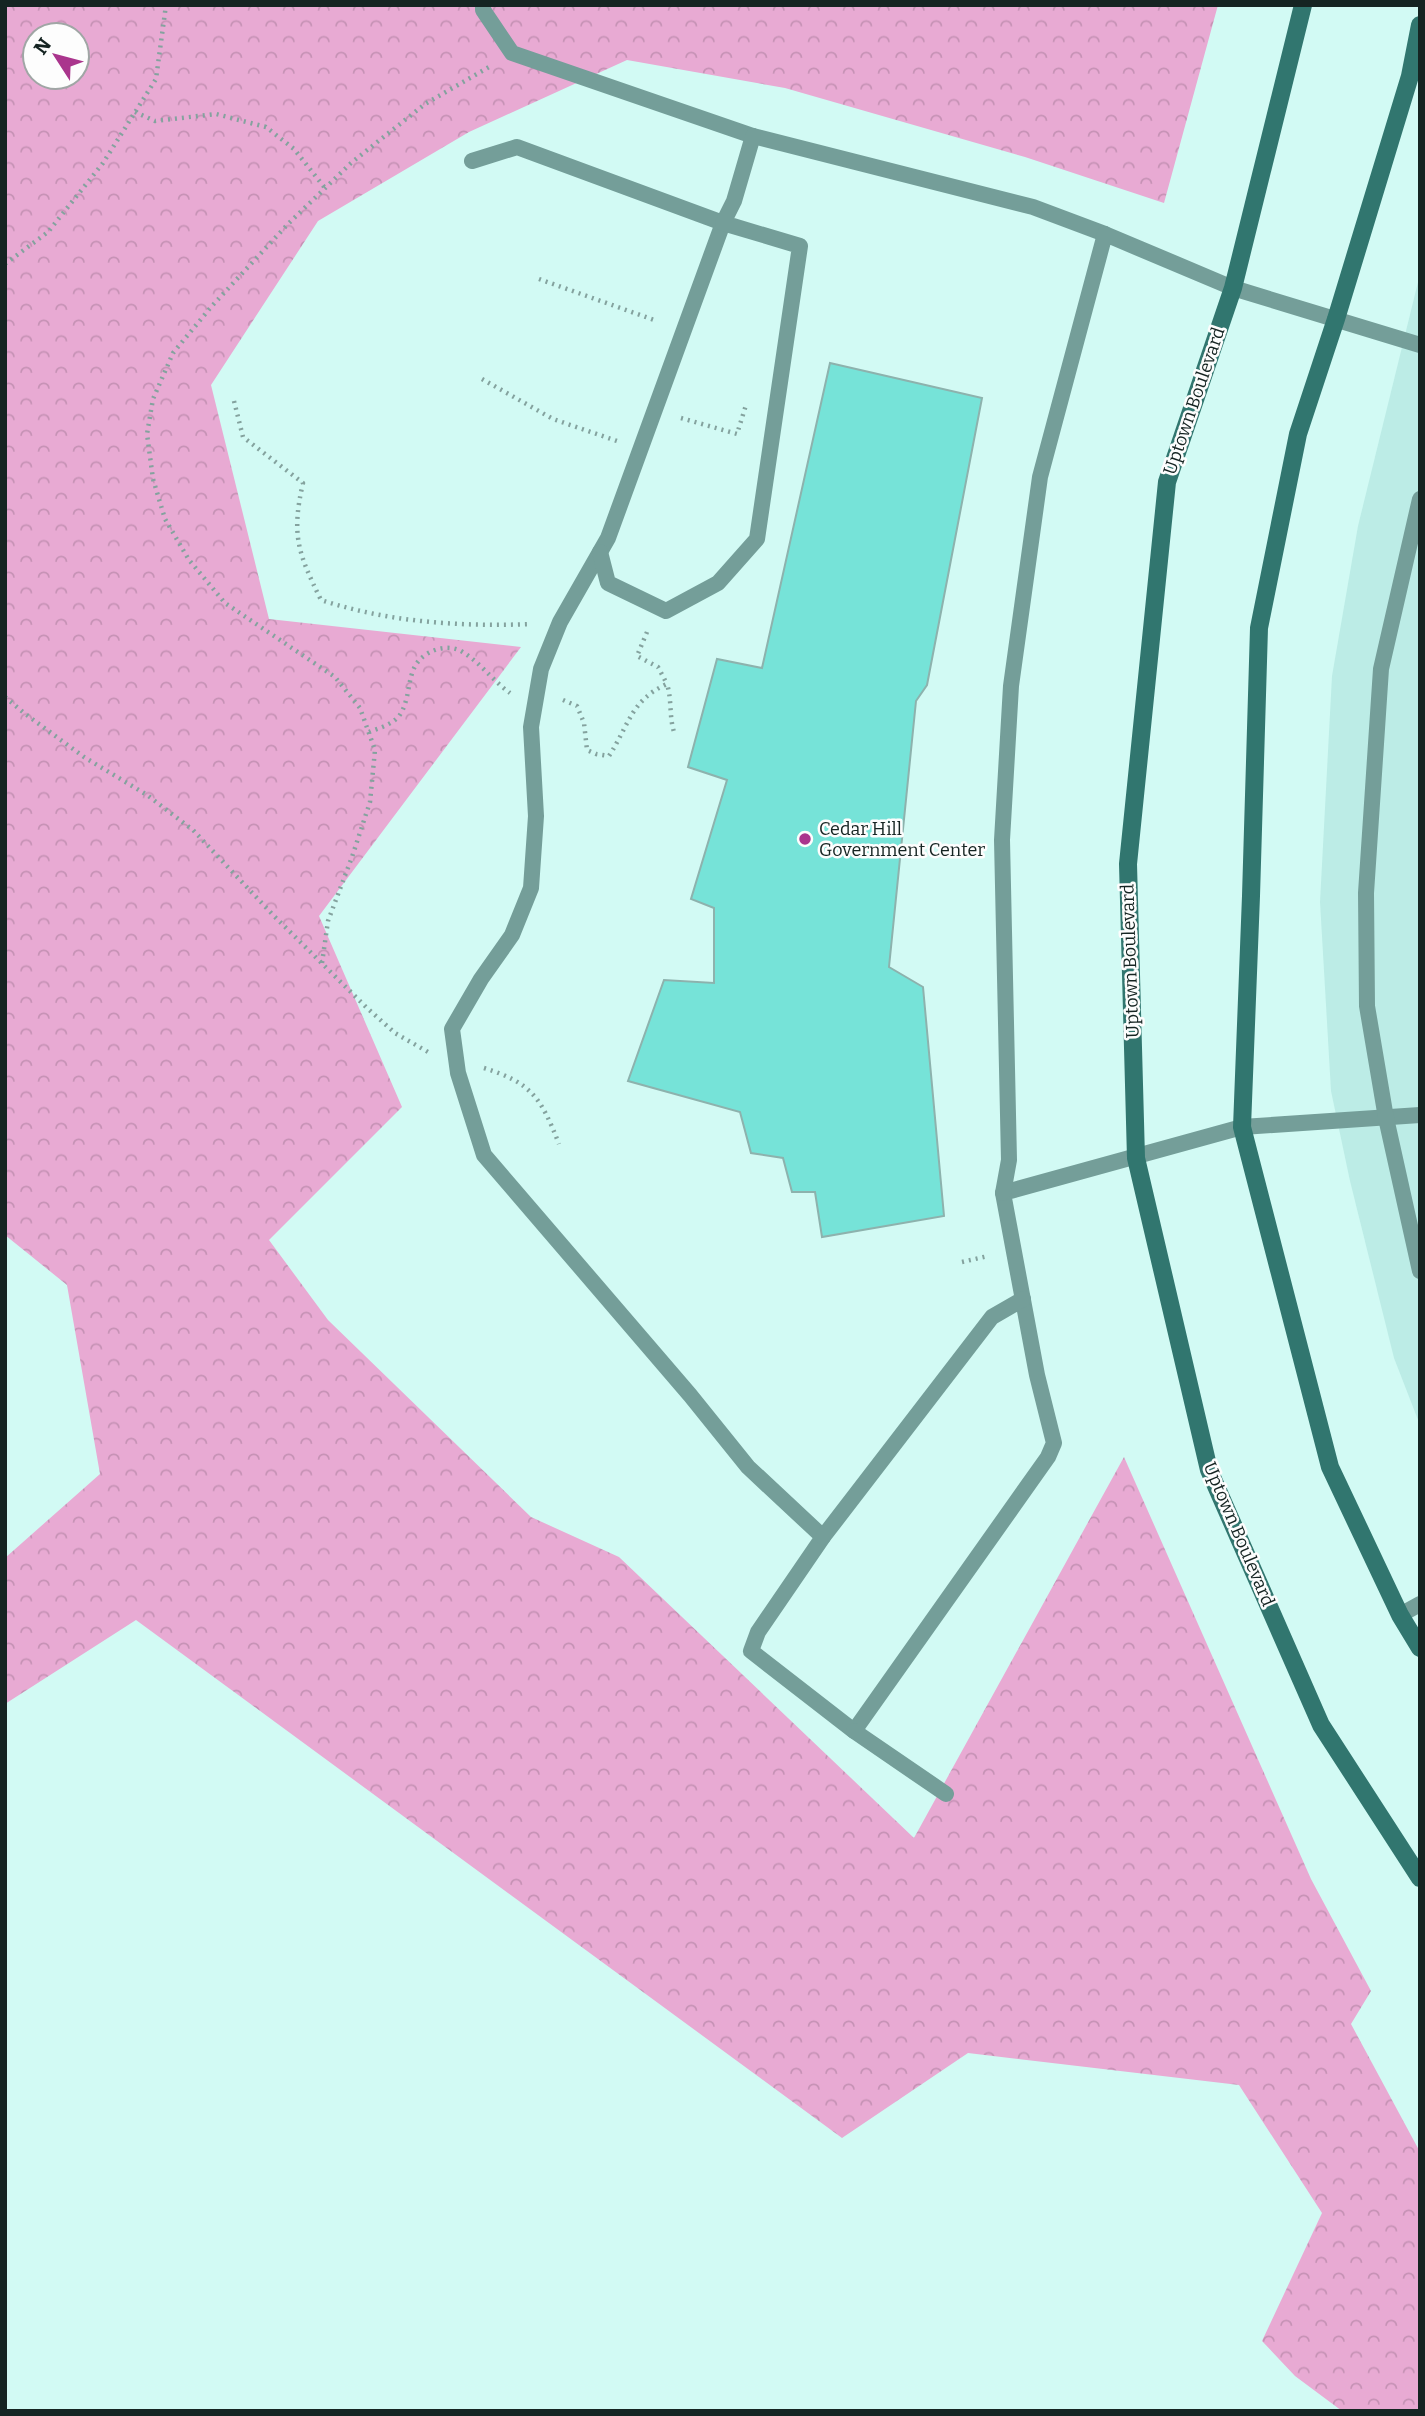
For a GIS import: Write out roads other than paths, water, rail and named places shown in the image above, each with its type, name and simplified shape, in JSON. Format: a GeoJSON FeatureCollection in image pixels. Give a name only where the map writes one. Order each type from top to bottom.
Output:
{"type":"FeatureCollection","features":[{"type":"Feature","properties":{"kind":"street","name":"Uptown Boulevard"},"geometry":{"type":"LineString","coordinates":[[1303,5],[1233,288],[1167,482],[1128,864],[1136,1158],[1209,1470],[1321,1724],[1420,1878]]}},
{"type":"Feature","properties":{"kind":"street"},"geometry":{"type":"LineString","coordinates":[[1420,25],[1410,76],[1298,434],[1259,628],[1242,1127],[1330,1467],[1401,1615],[1420,1648]]}},
{"type":"Feature","properties":{"kind":"lane"},"geometry":{"type":"LineString","coordinates":[[483,5],[483,10],[512,53],[754,135],[1033,207],[1233,288],[1420,345]]}},
{"type":"Feature","properties":{"kind":"lane"},"geometry":{"type":"LineString","coordinates":[[754,135],[734,201],[723,223],[608,538],[560,622],[541,669],[531,727],[536,816],[531,888],[512,935],[481,979],[452,1030],[458,1073],[484,1155],[690,1395],[748,1467],[823,1536]]}},
{"type":"Feature","properties":{"kind":"lane"},"geometry":{"type":"LineString","coordinates":[[472,160],[517,147],[723,223],[800,246],[757,539],[718,583],[666,611],[608,583],[600,552]]}},
{"type":"Feature","properties":{"kind":"lane"},"geometry":{"type":"LineString","coordinates":[[854,1731],[1048,1457],[1054,1443],[1038,1376],[1003,1193],[1009,1160],[1002,841],[1011,686],[1040,477],[1105,234]]}},
{"type":"Feature","properties":{"kind":"lane"},"geometry":{"type":"LineString","coordinates":[[1420,499],[1381,669],[1366,893],[1367,1006],[1386,1118],[1420,1270]]}},
{"type":"Feature","properties":{"kind":"lane"},"geometry":{"type":"LineString","coordinates":[[1003,1193],[1242,1127],[1420,1115]]}},
{"type":"Feature","properties":{"kind":"lane"},"geometry":{"type":"LineString","coordinates":[[946,1794],[854,1731],[751,1651],[758,1632],[823,1536],[992,1317],[1023,1299]]}},
{"type":"Feature","properties":{"kind":"lane"},"geometry":{"type":"LineString","coordinates":[[1401,1615],[1420,1604]]}},
{"type":"Feature","properties":{"kind":"place","name":"Cedar Hill Government Center"},"geometry":{"type":"Point","coordinates":[805,839]}}]}
